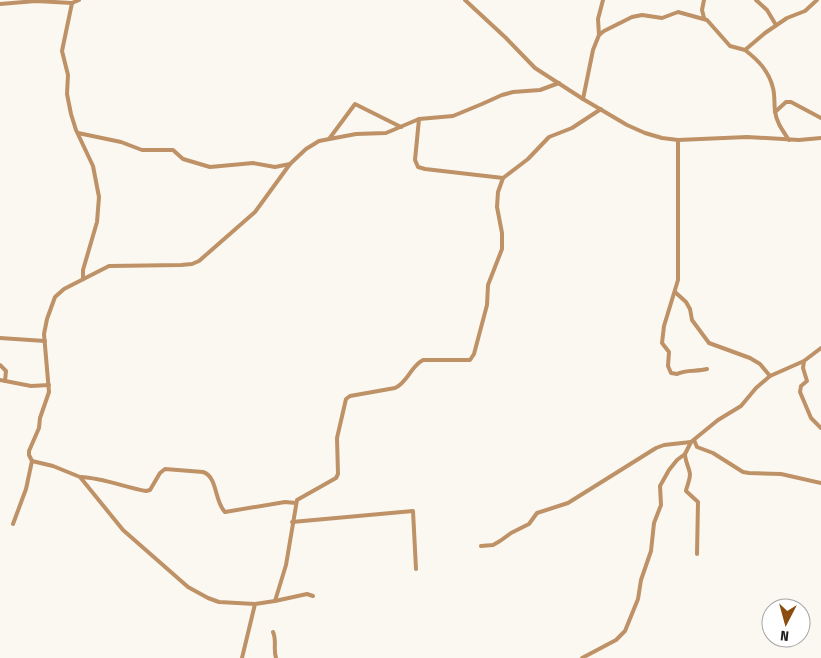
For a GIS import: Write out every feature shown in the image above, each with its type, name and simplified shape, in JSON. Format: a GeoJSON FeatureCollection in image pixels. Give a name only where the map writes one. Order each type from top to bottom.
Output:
{"type":"FeatureCollection","features":[{"type":"Feature","properties":{"kind":"street"},"geometry":{"type":"LineString","coordinates":[[0,4],[36,1],[72,3],[79,0]]}},
{"type":"Feature","properties":{"kind":"street"},"geometry":{"type":"LineString","coordinates":[[465,0],[506,38],[529,63],[583,99],[645,133],[678,140],[747,137],[789,140],[821,138]]}},
{"type":"Feature","properties":{"kind":"street"},"geometry":{"type":"LineString","coordinates":[[583,99],[598,35],[598,19],[603,0]]}},
{"type":"Feature","properties":{"kind":"street"},"geometry":{"type":"LineString","coordinates":[[704,0],[702,10],[704,18]]}},
{"type":"Feature","properties":{"kind":"street"},"geometry":{"type":"LineString","coordinates":[[756,0],[767,10],[776,25]]}},
{"type":"Feature","properties":{"kind":"street"},"geometry":{"type":"LineString","coordinates":[[745,50],[765,32],[792,16],[805,11],[817,0]]}},
{"type":"Feature","properties":{"kind":"street"},"geometry":{"type":"LineString","coordinates":[[72,3],[62,52],[68,75],[69,104],[78,133],[92,166],[99,197],[97,222],[83,270],[83,279]]}},
{"type":"Feature","properties":{"kind":"street"},"geometry":{"type":"LineString","coordinates":[[598,35],[612,26],[638,16],[662,18],[678,12],[704,18],[730,46],[745,50],[756,59],[767,74],[773,86],[775,112],[782,131],[789,140]]}},
{"type":"Feature","properties":{"kind":"street"},"geometry":{"type":"LineString","coordinates":[[13,524],[26,490],[32,461],[29,451],[47,399],[49,385],[44,334],[47,319],[56,297],[64,289],[109,266],[180,265],[199,261],[255,212],[290,164],[319,141],[362,134],[386,133],[426,117],[453,116],[502,95],[513,92],[540,90],[559,83]]}},
{"type":"Feature","properties":{"kind":"street"},"geometry":{"type":"LineString","coordinates":[[775,112],[786,102],[791,102],[821,118]]}},
{"type":"Feature","properties":{"kind":"street"},"geometry":{"type":"LineString","coordinates":[[328,139],[355,104],[401,127]]}},
{"type":"Feature","properties":{"kind":"street"},"geometry":{"type":"LineString","coordinates":[[275,600],[286,565],[292,522],[298,499],[336,478],[338,474],[337,438],[344,404],[350,396],[402,385],[417,364],[423,360],[470,360],[474,354],[487,305],[488,285],[502,249],[502,233],[496,207],[498,192],[503,178],[531,156],[549,138],[572,128],[601,109]]}},
{"type":"Feature","properties":{"kind":"street"},"geometry":{"type":"LineString","coordinates":[[419,119],[415,160],[418,167],[503,178]]}},
{"type":"Feature","properties":{"kind":"street"},"geometry":{"type":"LineString","coordinates":[[78,133],[121,142],[142,150],[173,150],[182,159],[204,166],[218,167],[253,163],[275,166],[290,164]]}},
{"type":"Feature","properties":{"kind":"street"},"geometry":{"type":"LineString","coordinates":[[678,140],[678,280],[664,326],[662,343],[669,352],[668,369],[675,374],[684,371],[707,369]]}},
{"type":"Feature","properties":{"kind":"street"},"geometry":{"type":"LineString","coordinates":[[675,292],[686,302],[690,309],[692,320],[709,343],[756,361],[770,376]]}},
{"type":"Feature","properties":{"kind":"street"},"geometry":{"type":"LineString","coordinates":[[0,338],[45,341]]}},
{"type":"Feature","properties":{"kind":"street"},"geometry":{"type":"LineString","coordinates":[[697,554],[698,502],[686,491],[690,481],[690,473],[685,460],[692,441],[718,420],[740,406],[770,376],[804,361],[821,348]]}},
{"type":"Feature","properties":{"kind":"street"},"geometry":{"type":"LineString","coordinates":[[804,361],[803,368],[807,381],[801,386],[800,392],[811,418],[821,428]]}},
{"type":"Feature","properties":{"kind":"street"},"geometry":{"type":"LineString","coordinates":[[0,365],[6,371],[2,380],[31,386],[49,385]]}},
{"type":"Feature","properties":{"kind":"street"},"geometry":{"type":"LineString","coordinates":[[692,441],[697,447],[714,453],[743,472],[781,474],[821,483]]}},
{"type":"Feature","properties":{"kind":"street"},"geometry":{"type":"LineString","coordinates":[[482,546],[494,545],[511,533],[529,524],[537,514],[568,504],[656,448],[692,441]]}},
{"type":"Feature","properties":{"kind":"street"},"geometry":{"type":"LineString","coordinates":[[582,658],[616,640],[625,631],[638,599],[641,580],[651,551],[654,523],[661,505],[660,486],[677,460],[686,454]]}},
{"type":"Feature","properties":{"kind":"street"},"geometry":{"type":"LineString","coordinates":[[32,461],[53,466],[80,477],[100,478],[146,491],[150,490],[160,473],[165,469],[203,472],[211,478],[217,500],[225,512],[285,502],[296,503]]}},
{"type":"Feature","properties":{"kind":"street"},"geometry":{"type":"LineString","coordinates":[[80,477],[123,530],[188,587],[208,598],[219,602],[255,604],[307,594],[313,596]]}},
{"type":"Feature","properties":{"kind":"street"},"geometry":{"type":"LineString","coordinates":[[292,522],[413,511],[416,569]]}},
{"type":"Feature","properties":{"kind":"street"},"geometry":{"type":"LineString","coordinates":[[242,658],[255,604]]}},
{"type":"Feature","properties":{"kind":"street"},"geometry":{"type":"LineString","coordinates":[[274,632],[276,637],[276,658]]}}]}
